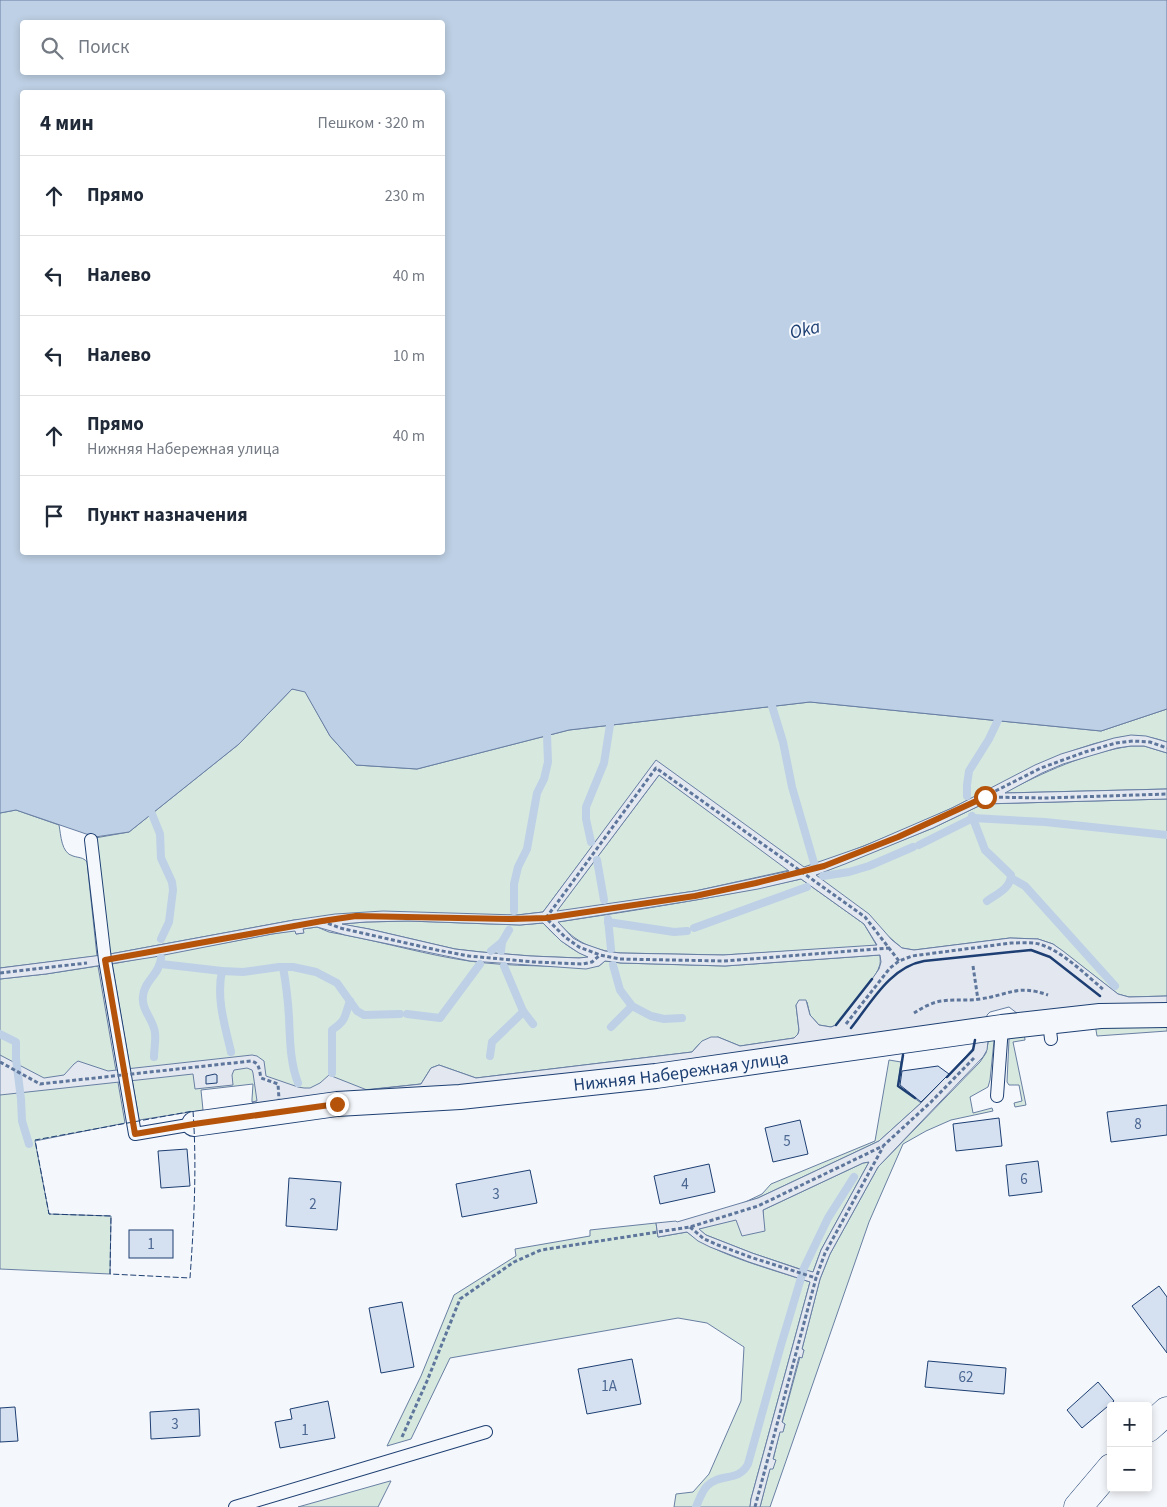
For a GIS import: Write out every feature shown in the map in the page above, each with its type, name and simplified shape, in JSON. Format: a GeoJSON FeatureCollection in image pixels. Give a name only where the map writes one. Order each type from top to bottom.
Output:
{"type":"FeatureCollection","features":[{"type":"Feature","properties":{"kind":"street","name":"Нижняя Набережная улица"},"geometry":{"type":"LineString","coordinates":[[194,1124],[337,1104],[460,1097],[656,1076],[1002,1026],[1050,1030],[1100,1016],[1167,1015]]}},
{"type":"Feature","properties":{"kind":"street"},"geometry":{"type":"LineString","coordinates":[[1152,1424],[1167,1411]]}},
{"type":"Feature","properties":{"kind":"street"},"geometry":{"type":"LineString","coordinates":[[1078,1507],[1107,1473]]}},
{"type":"Feature","properties":{"kind":"lane"},"geometry":{"type":"LineString","coordinates":[[91,840],[105,960],[135,1134],[194,1124]]}},
{"type":"Feature","properties":{"kind":"lane"},"geometry":{"type":"LineString","coordinates":[[997,1096],[1002,1026]]}},
{"type":"Feature","properties":{"kind":"lane"},"geometry":{"type":"LineString","coordinates":[[235,1507],[486,1432]]}},
{"type":"Feature","properties":{"kind":"path"},"geometry":{"type":"LineString","coordinates":[[0,974],[105,960],[356,916],[546,918],[695,896],[824,866],[898,837],[985,797],[1041,768],[1085,752],[1116,743],[1133,741],[1150,742],[1167,748]]}},
{"type":"Feature","properties":{"kind":"path"},"geometry":{"type":"LineString","coordinates":[[546,918],[656,768],[864,917],[899,961]]}},
{"type":"Feature","properties":{"kind":"path"},"geometry":{"type":"LineString","coordinates":[[985,797],[1045,798],[1167,794]]}},
{"type":"Feature","properties":{"kind":"path"},"geometry":{"type":"LineString","coordinates":[[546,918],[565,938],[579,947],[600,955],[620,959],[724,961],[890,948]]}},
{"type":"Feature","properties":{"kind":"path"},"geometry":{"type":"LineString","coordinates":[[322,921],[340,928],[469,956],[583,964],[592,962],[600,955]]}},
{"type":"Feature","properties":{"kind":"path"},"geometry":{"type":"LineString","coordinates":[[846,1023],[890,968],[899,961],[912,956],[1011,944],[1039,944],[1063,957],[1107,992]]}},
{"type":"Feature","properties":{"kind":"path"},"geometry":{"type":"LineString","coordinates":[[973,966],[979,1007]]}},
{"type":"Feature","properties":{"kind":"path"},"geometry":{"type":"LineString","coordinates":[[391,1460],[427,1381],[460,1299],[514,1262],[541,1250],[690,1227],[758,1206],[883,1146],[925,1108],[977,1055]]}},
{"type":"Feature","properties":{"kind":"path"},"geometry":{"type":"LineString","coordinates":[[0,1062],[40,1084],[251,1061],[256,1062],[261,1078],[278,1084],[279,1099]]}},
{"type":"Feature","properties":{"kind":"path"},"geometry":{"type":"LineString","coordinates":[[755,1507],[816,1278],[825,1253],[883,1146]]}},
{"type":"Feature","properties":{"kind":"path"},"geometry":{"type":"LineString","coordinates":[[690,1227],[704,1239],[750,1257],[816,1278]]}},
{"type":"Feature","properties":{"kind":"shaded area"},"geometry":{"type":"Polygon","coordinates":[[[292,689],[305,691],[330,736],[356,765],[417,769],[569,730],[810,702],[1101,731],[1167,709],[1167,742],[1148,737],[1130,736],[1111,739],[1074,750],[916,824],[804,868],[656,761],[543,912],[517,915],[294,920],[110,954],[95,838],[129,832],[239,744],[292,689]]]}},
{"type":"Feature","properties":{"kind":"shaded area"},"geometry":{"type":"Polygon","coordinates":[[[1131,735],[1146,736],[1167,742],[1167,753],[1144,746],[1117,748],[1063,764],[1005,793],[1167,789],[1167,799],[983,804],[933,828],[816,875],[869,914],[892,940],[902,948],[914,950],[1010,938],[1038,939],[1053,944],[1118,994],[1129,997],[1167,996],[1167,1006],[1018,1014],[1009,1007],[990,1012],[987,1015],[987,1022],[477,1088],[257,1105],[252,1102],[257,1101],[253,1073],[252,1070],[247,1068],[234,1070],[232,1075],[233,1085],[195,1089],[193,1074],[0,1095],[0,1055],[44,1078],[64,1075],[78,1061],[108,1071],[252,1055],[264,1061],[266,1076],[298,1087],[310,1088],[320,1083],[329,1075],[367,1090],[421,1084],[431,1068],[439,1065],[476,1078],[692,1052],[702,1041],[711,1037],[718,1037],[740,1046],[794,1038],[799,1030],[796,1005],[799,1000],[806,1000],[810,1015],[819,1025],[831,1027],[836,1025],[879,969],[880,955],[725,966],[605,961],[599,966],[586,969],[470,961],[345,935],[317,927],[303,929],[304,933],[296,934],[295,931],[272,934],[154,957],[46,974],[0,979],[0,968],[110,954],[335,914],[383,911],[517,915],[543,912],[656,760],[804,867],[864,846],[952,808],[1035,765],[1061,754],[1114,738],[1131,735]],[[659,775],[557,911],[695,891],[789,871],[659,775]],[[801,879],[758,889],[558,922],[573,938],[582,943],[605,951],[620,953],[723,955],[877,945],[864,924],[801,879]],[[408,921],[342,924],[455,949],[531,956],[588,957],[561,941],[543,923],[520,925],[408,921]]]}},
{"type":"Feature","properties":{"kind":"shaded area"},"geometry":{"type":"Polygon","coordinates":[[[1131,746],[1144,746],[1167,753],[1167,789],[1004,793],[1081,758],[1131,746]]]}},
{"type":"Feature","properties":{"kind":"shaded area"},"geometry":{"type":"Polygon","coordinates":[[[659,775],[790,870],[695,891],[556,912],[659,775]]]}},
{"type":"Feature","properties":{"kind":"shaded area"},"geometry":{"type":"Polygon","coordinates":[[[1167,799],[1167,996],[1129,997],[1118,994],[1053,944],[1038,939],[1010,938],[914,950],[902,948],[816,875],[933,828],[983,804],[1167,799]]]}},
{"type":"Feature","properties":{"kind":"shaded area"},"geometry":{"type":"Polygon","coordinates":[[[16,810],[59,825],[62,843],[66,851],[87,862],[97,956],[0,968],[0,813],[16,810]]]}},
{"type":"Feature","properties":{"kind":"shaded area"},"geometry":{"type":"Polygon","coordinates":[[[801,879],[864,924],[877,946],[723,955],[620,953],[601,950],[578,940],[558,922],[680,903],[801,879]]]}},
{"type":"Feature","properties":{"kind":"shaded area"},"geometry":{"type":"Polygon","coordinates":[[[408,921],[520,925],[543,923],[564,943],[589,957],[531,956],[455,949],[340,924],[408,921]]]}},
{"type":"Feature","properties":{"kind":"shaded area"},"geometry":{"type":"Polygon","coordinates":[[[317,927],[329,932],[438,956],[501,964],[599,966],[605,961],[725,966],[880,955],[880,966],[872,980],[836,1025],[831,1027],[819,1025],[810,1015],[807,1002],[796,1005],[799,1030],[794,1038],[740,1046],[718,1037],[699,1044],[692,1052],[476,1078],[439,1065],[431,1068],[421,1084],[252,1102],[253,1084],[201,1090],[203,1110],[139,1120],[112,964],[296,930],[296,934],[303,933],[303,929],[317,927]]]}},
{"type":"Feature","properties":{"kind":"shaded area"},"geometry":{"type":"Polygon","coordinates":[[[98,966],[125,1123],[35,1141],[49,1214],[111,1216],[110,1274],[0,1269],[0,979],[98,966]]]}},
{"type":"Feature","properties":{"kind":"shaded area"},"geometry":{"type":"Polygon","coordinates":[[[1167,1021],[1167,1031],[1097,1036],[1095,1024],[1167,1021]]]}},
{"type":"Feature","properties":{"kind":"shaded area"},"geometry":{"type":"Polygon","coordinates":[[[1024,1032],[1025,1040],[1013,1042],[1026,1105],[1015,1107],[1014,1103],[1022,1101],[1019,1085],[1009,1085],[1007,1082],[1009,1039],[1011,1035],[1024,1032]]]}},
{"type":"Feature","properties":{"kind":"shaded area"},"geometry":{"type":"Polygon","coordinates":[[[989,1038],[994,1039],[994,1041],[988,1087],[970,1097],[973,1113],[992,1108],[993,1111],[951,1120],[903,1144],[869,1222],[770,1507],[760,1507],[770,1468],[775,1460],[773,1460],[780,1431],[783,1431],[785,1424],[782,1423],[800,1357],[804,1350],[802,1349],[820,1279],[830,1254],[878,1167],[980,1062],[986,1053],[989,1038]]]}},
{"type":"Feature","properties":{"kind":"shaded area"},"geometry":{"type":"Polygon","coordinates":[[[975,1040],[988,1041],[987,1050],[983,1057],[878,1167],[830,1254],[820,1279],[802,1349],[804,1350],[802,1358],[799,1357],[782,1422],[785,1424],[783,1432],[780,1432],[773,1459],[776,1460],[773,1469],[770,1469],[760,1507],[750,1507],[810,1282],[710,1247],[698,1241],[687,1232],[658,1237],[656,1223],[677,1222],[758,1198],[879,1141],[921,1103],[974,1047],[975,1040]],[[869,1162],[863,1163],[763,1210],[765,1231],[742,1236],[736,1220],[699,1229],[706,1235],[805,1271],[813,1272],[821,1250],[869,1162]]]}},
{"type":"Feature","properties":{"kind":"shaded area"},"geometry":{"type":"Polygon","coordinates":[[[889,1060],[901,1062],[898,1086],[921,1103],[879,1141],[758,1198],[741,1204],[762,1194],[771,1184],[875,1141],[889,1060]]]}},
{"type":"Feature","properties":{"kind":"shaded area"},"geometry":{"type":"Polygon","coordinates":[[[869,1162],[821,1250],[813,1272],[752,1253],[706,1235],[698,1229],[737,1219],[764,1231],[763,1210],[863,1163],[869,1162]]]}},
{"type":"Feature","properties":{"kind":"shaded area"},"geometry":{"type":"Polygon","coordinates":[[[656,1223],[658,1237],[687,1232],[699,1241],[729,1255],[810,1282],[750,1507],[674,1507],[676,1494],[693,1492],[709,1474],[741,1401],[744,1347],[707,1323],[678,1318],[450,1358],[411,1439],[387,1446],[421,1376],[454,1295],[516,1256],[515,1249],[590,1236],[590,1230],[656,1223]]]}},
{"type":"Feature","properties":{"kind":"shaded area"},"geometry":{"type":"Polygon","coordinates":[[[390,1481],[378,1507],[298,1507],[390,1481]]]}},
{"type":"Feature","properties":{"kind":"water","name":"Oka"},"geometry":{"type":"Polygon","coordinates":[[[0,0],[1167,0],[1167,709],[1101,731],[810,702],[569,730],[417,769],[356,765],[330,736],[305,692],[292,689],[239,744],[129,832],[95,837],[16,810],[0,813],[0,0]]]}},
{"type":"Feature","properties":{"kind":"building"},"geometry":{"type":"Polygon","coordinates":[[[938,1066],[949,1074],[921,1102],[900,1085],[902,1071],[938,1066]]]}},
{"type":"Feature","properties":{"kind":"building"},"geometry":{"type":"Polygon","coordinates":[[[217,1075],[217,1083],[206,1084],[206,1076],[217,1075]]]}},
{"type":"Feature","properties":{"kind":"building"},"geometry":{"type":"Polygon","coordinates":[[[1167,1105],[1167,1135],[1111,1142],[1107,1112],[1167,1105]]]}},
{"type":"Feature","properties":{"kind":"building"},"geometry":{"type":"Polygon","coordinates":[[[999,1118],[1002,1146],[956,1151],[953,1124],[999,1118]]]}},
{"type":"Feature","properties":{"kind":"building"},"geometry":{"type":"Polygon","coordinates":[[[800,1120],[808,1154],[773,1162],[765,1128],[800,1120]]]}},
{"type":"Feature","properties":{"kind":"building"},"geometry":{"type":"Polygon","coordinates":[[[187,1149],[190,1186],[161,1188],[158,1151],[187,1149]]]}},
{"type":"Feature","properties":{"kind":"building"},"geometry":{"type":"Polygon","coordinates":[[[1038,1161],[1042,1192],[1009,1196],[1006,1165],[1038,1161]]]}},
{"type":"Feature","properties":{"kind":"building"},"geometry":{"type":"Polygon","coordinates":[[[709,1164],[715,1192],[660,1204],[654,1176],[709,1164]]]}},
{"type":"Feature","properties":{"kind":"building"},"geometry":{"type":"Polygon","coordinates":[[[530,1170],[537,1203],[462,1217],[456,1184],[530,1170]]]}},
{"type":"Feature","properties":{"kind":"building"},"geometry":{"type":"Polygon","coordinates":[[[289,1178],[341,1182],[337,1230],[286,1226],[289,1178]]]}},
{"type":"Feature","properties":{"kind":"building"},"geometry":{"type":"Polygon","coordinates":[[[129,1230],[173,1230],[173,1258],[129,1258],[129,1230]]]}},
{"type":"Feature","properties":{"kind":"building"},"geometry":{"type":"Polygon","coordinates":[[[1159,1286],[1167,1297],[1167,1353],[1132,1306],[1159,1286]]]}},
{"type":"Feature","properties":{"kind":"building"},"geometry":{"type":"Polygon","coordinates":[[[402,1302],[414,1367],[381,1373],[369,1308],[402,1302]]]}},
{"type":"Feature","properties":{"kind":"building"},"geometry":{"type":"Polygon","coordinates":[[[632,1359],[641,1404],[587,1414],[578,1369],[632,1359]]]}},
{"type":"Feature","properties":{"kind":"building"},"geometry":{"type":"Polygon","coordinates":[[[928,1361],[1006,1368],[1004,1394],[925,1387],[928,1361]]]}},
{"type":"Feature","properties":{"kind":"building"},"geometry":{"type":"Polygon","coordinates":[[[1098,1382],[1114,1401],[1107,1402],[1107,1407],[1082,1428],[1067,1410],[1098,1382]]]}},
{"type":"Feature","properties":{"kind":"building"},"geometry":{"type":"Polygon","coordinates":[[[328,1401],[335,1438],[280,1448],[275,1422],[292,1419],[290,1409],[328,1401]]]}},
{"type":"Feature","properties":{"kind":"building"},"geometry":{"type":"Polygon","coordinates":[[[15,1407],[18,1441],[0,1442],[0,1408],[15,1407]]]}},
{"type":"Feature","properties":{"kind":"building"},"geometry":{"type":"Polygon","coordinates":[[[199,1409],[200,1436],[151,1439],[150,1412],[199,1409]]]}},
{"type":"Feature","properties":{"kind":"waterway"},"geometry":{"type":"LineString","coordinates":[[772,706],[783,742],[792,787],[814,863]]}},
{"type":"Feature","properties":{"kind":"waterway"},"geometry":{"type":"LineString","coordinates":[[967,796],[969,771],[989,739],[998,720]]}},
{"type":"Feature","properties":{"kind":"waterway"},"geometry":{"type":"LineString","coordinates":[[591,842],[586,819],[586,807],[604,763],[610,725]]}},
{"type":"Feature","properties":{"kind":"waterway"},"geometry":{"type":"LineString","coordinates":[[514,911],[514,884],[518,867],[527,849],[537,793],[544,779],[548,762],[547,735]]}},
{"type":"Feature","properties":{"kind":"waterway"},"geometry":{"type":"LineString","coordinates":[[152,814],[160,834],[161,858],[172,882],[173,890],[169,922],[161,939]]}},
{"type":"Feature","properties":{"kind":"waterway"},"geometry":{"type":"LineString","coordinates":[[972,816],[985,850],[1011,875],[1009,884],[987,901]]}},
{"type":"Feature","properties":{"kind":"waterway"},"geometry":{"type":"LineString","coordinates":[[919,845],[973,818],[1045,822],[1167,835]]}},
{"type":"Feature","properties":{"kind":"waterway"},"geometry":{"type":"LineString","coordinates":[[823,876],[849,872],[869,866],[913,847]]}},
{"type":"Feature","properties":{"kind":"waterway"},"geometry":{"type":"LineString","coordinates":[[597,860],[604,900]]}},
{"type":"Feature","properties":{"kind":"waterway"},"geometry":{"type":"LineString","coordinates":[[1011,878],[1025,886],[1115,986]]}},
{"type":"Feature","properties":{"kind":"waterway"},"geometry":{"type":"LineString","coordinates":[[694,928],[807,887]]}},
{"type":"Feature","properties":{"kind":"waterway"},"geometry":{"type":"LineString","coordinates":[[608,919],[611,949]]}},
{"type":"Feature","properties":{"kind":"waterway"},"geometry":{"type":"LineString","coordinates":[[608,922],[674,932],[687,931]]}},
{"type":"Feature","properties":{"kind":"waterway"},"geometry":{"type":"LineString","coordinates":[[501,951],[502,942],[509,930]]}},
{"type":"Feature","properties":{"kind":"waterway"},"geometry":{"type":"LineString","coordinates":[[491,951],[502,942]]}},
{"type":"Feature","properties":{"kind":"waterway"},"geometry":{"type":"LineString","coordinates":[[154,1057],[155,1033],[144,1006],[143,996],[146,986],[158,969],[161,958]]}},
{"type":"Feature","properties":{"kind":"waterway"},"geometry":{"type":"LineString","coordinates":[[161,964],[243,972],[293,967],[316,972],[337,983],[357,1011],[364,1015],[400,1014]]}},
{"type":"Feature","properties":{"kind":"waterway"},"geometry":{"type":"LineString","coordinates":[[407,1014],[440,1018],[480,964]]}},
{"type":"Feature","properties":{"kind":"waterway"},"geometry":{"type":"LineString","coordinates":[[613,965],[620,990],[632,1006],[651,1016],[664,1019],[682,1018]]}},
{"type":"Feature","properties":{"kind":"waterway"},"geometry":{"type":"LineString","coordinates":[[490,1056],[492,1042],[523,1011],[504,966]]}},
{"type":"Feature","properties":{"kind":"waterway"},"geometry":{"type":"LineString","coordinates":[[283,967],[292,1059],[298,1083]]}},
{"type":"Feature","properties":{"kind":"waterway"},"geometry":{"type":"LineString","coordinates":[[222,971],[220,981],[221,1002],[231,1052]]}},
{"type":"Feature","properties":{"kind":"waterway"},"geometry":{"type":"LineString","coordinates":[[332,1073],[332,1030],[343,1021],[350,1001]]}},
{"type":"Feature","properties":{"kind":"waterway"},"geometry":{"type":"LineString","coordinates":[[611,1027],[632,1006]]}},
{"type":"Feature","properties":{"kind":"waterway"},"geometry":{"type":"LineString","coordinates":[[523,1011],[533,1024]]}},
{"type":"Feature","properties":{"kind":"waterway"},"geometry":{"type":"LineString","coordinates":[[0,1034],[16,1042],[22,1121],[29,1144]]}},
{"type":"Feature","properties":{"kind":"waterway"},"geometry":{"type":"LineString","coordinates":[[696,1507],[707,1486],[718,1479],[734,1476],[744,1470],[748,1464],[804,1268],[828,1218],[854,1177]]}},
{"type":"Feature","properties":{"kind":"fence"},"geometry":{"type":"LineString","coordinates":[[193,1111],[195,1153],[190,1278],[110,1274],[111,1216],[49,1214],[35,1140],[193,1111]]}},
{"type":"Feature","properties":{"kind":"wall"},"geometry":{"type":"LineString","coordinates":[[851,1028],[891,978],[901,970],[924,961],[1031,950],[1050,957],[1100,996]]}},
{"type":"Feature","properties":{"kind":"wall"},"geometry":{"type":"LineString","coordinates":[[836,1025],[872,979]]}},
{"type":"Feature","properties":{"kind":"wall"},"geometry":{"type":"LineString","coordinates":[[947,1077],[973,1050],[975,1040]]}},
{"type":"Feature","properties":{"kind":"wall"},"geometry":{"type":"LineString","coordinates":[[903,1055],[898,1086],[915,1098]]}},
{"type":"Feature","properties":{"kind":"route"},"geometry":{"type":"LineString","coordinates":[[337,1104],[135,1134],[105,960],[356,916],[546,918],[695,896],[824,866],[938,820],[985,797]]}}]}
